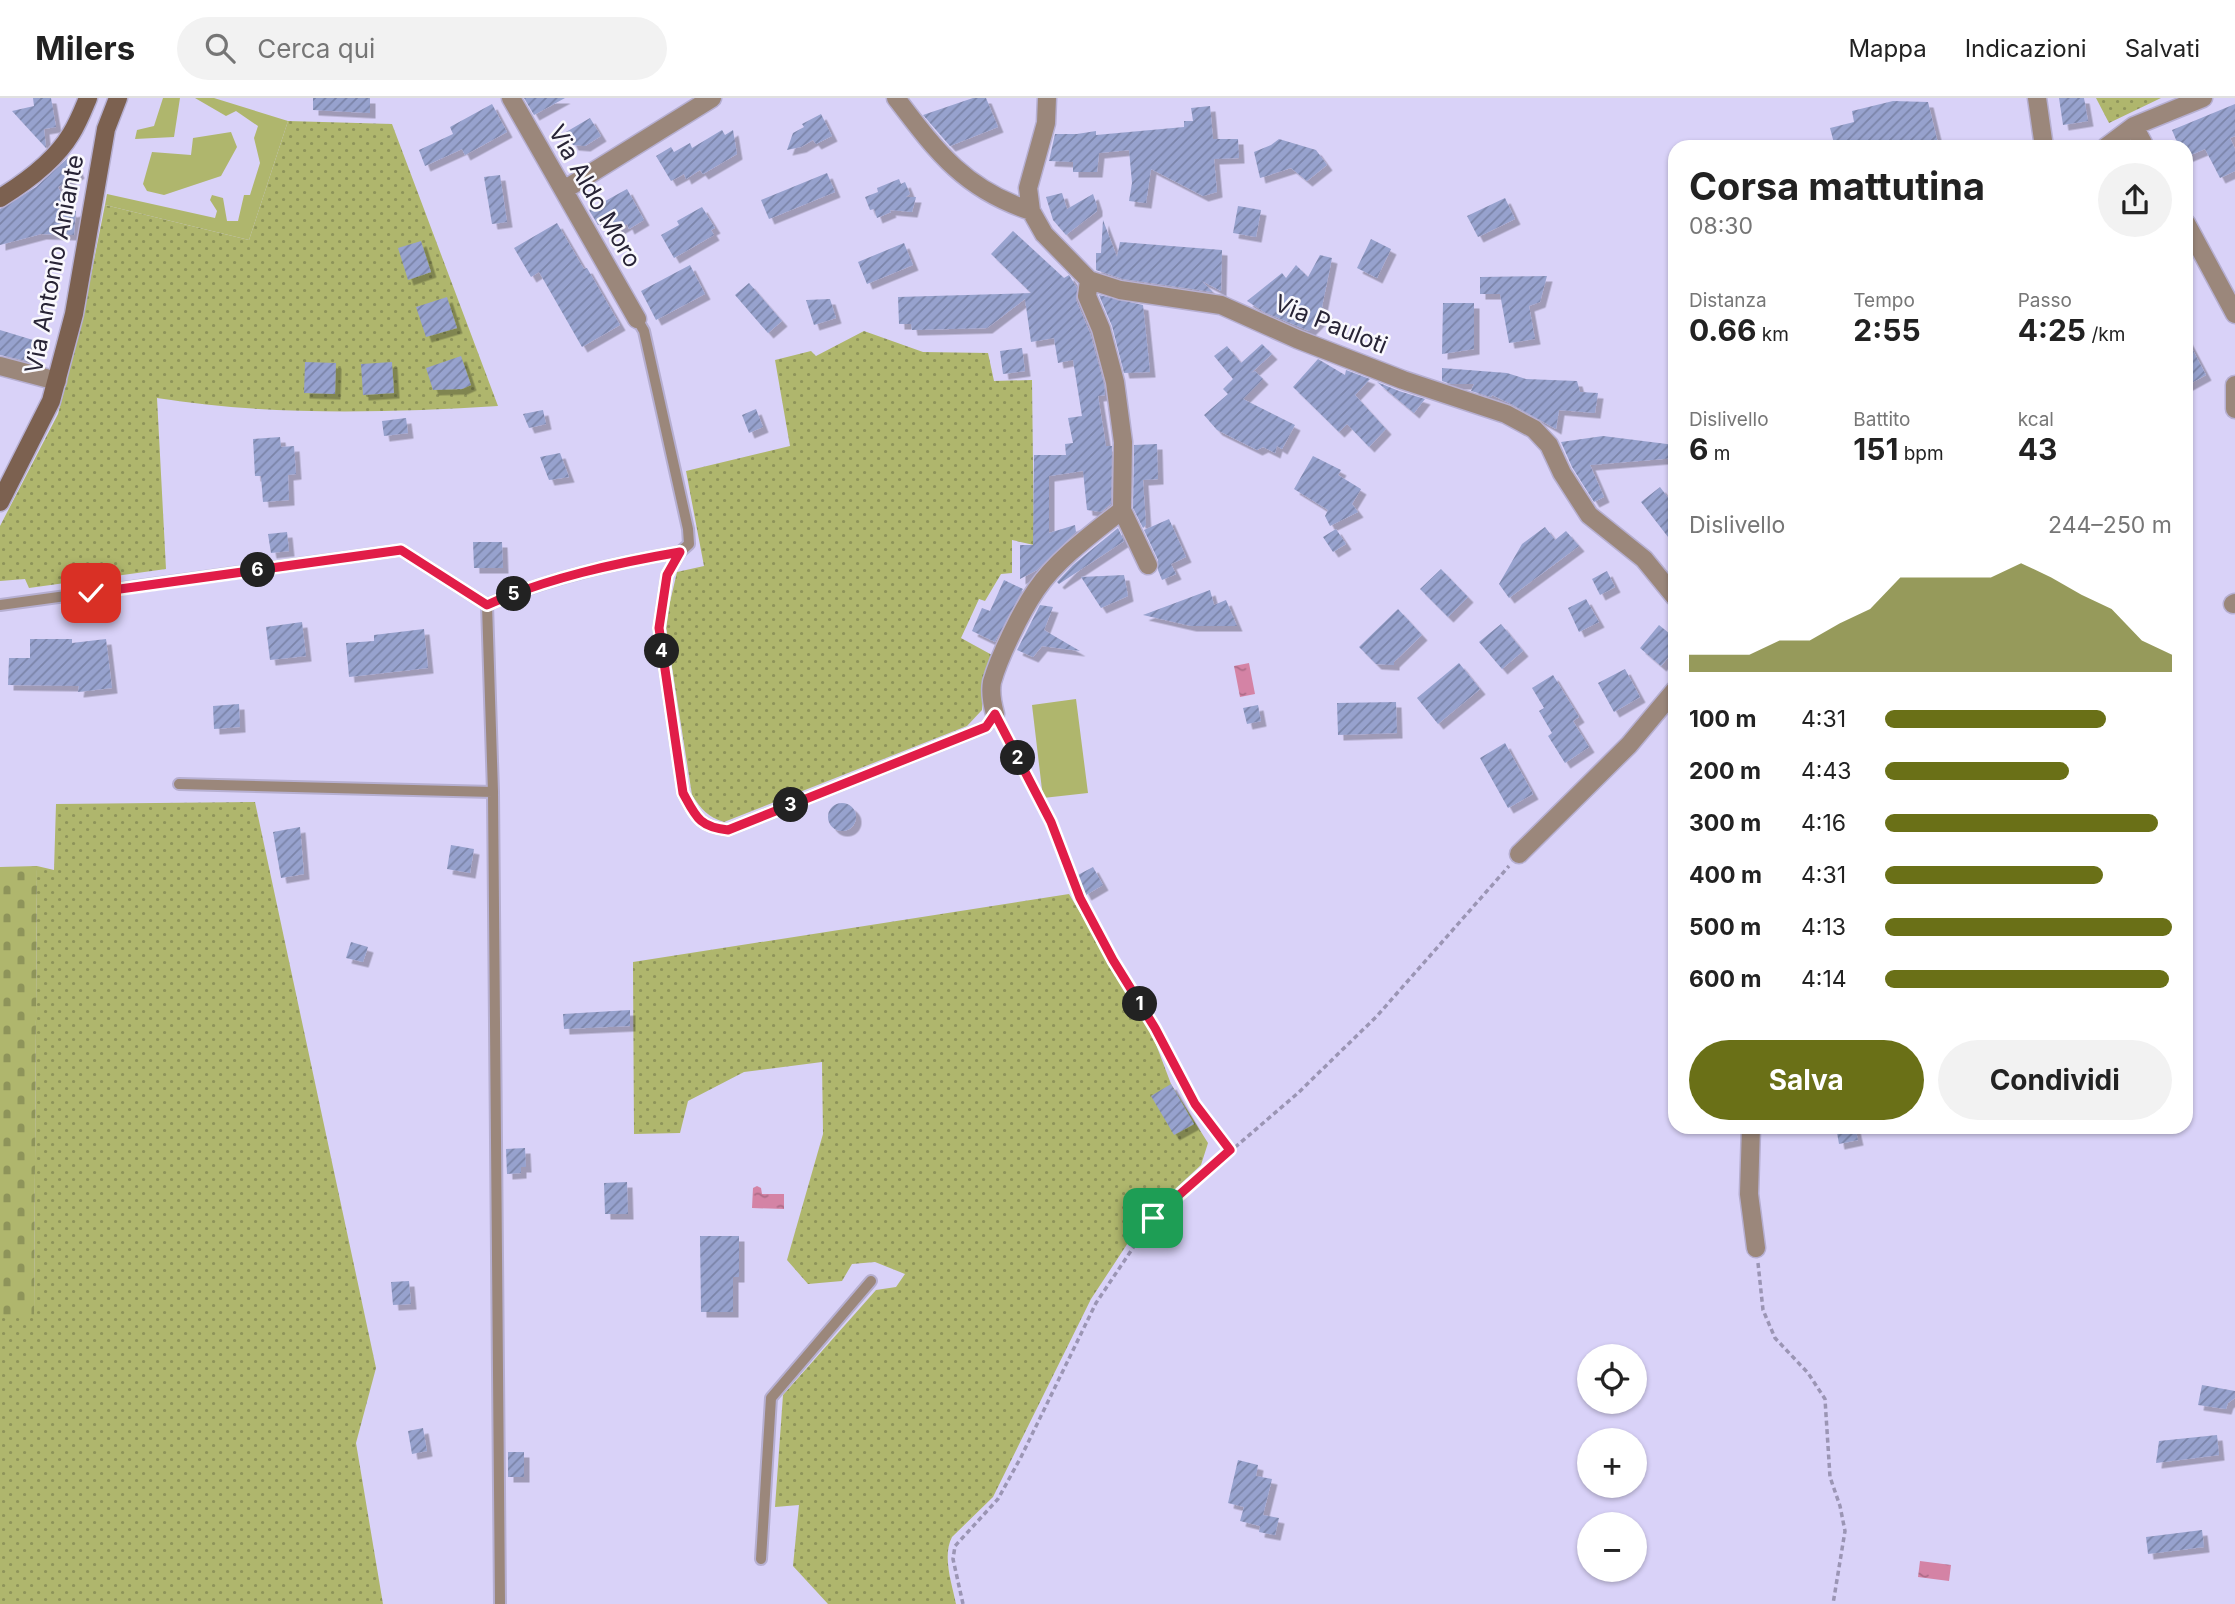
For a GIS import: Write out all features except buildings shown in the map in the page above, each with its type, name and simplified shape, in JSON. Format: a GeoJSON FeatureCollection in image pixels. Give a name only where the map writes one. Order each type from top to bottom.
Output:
{"type":"FeatureCollection","features":[{"type":"Feature","properties":{"kind":"street"},"geometry":{"type":"LineString","coordinates":[[0,198],[20,186],[49,160],[71,134],[88,98]]}},
{"type":"Feature","properties":{"kind":"street","name":"Via Aldo Moro"},"geometry":{"type":"LineString","coordinates":[[511,98],[637,319]]}},
{"type":"Feature","properties":{"kind":"street"},"geometry":{"type":"LineString","coordinates":[[564,190],[712,98]]}},
{"type":"Feature","properties":{"kind":"street"},"geometry":{"type":"LineString","coordinates":[[896,98],[960,174],[1006,202],[1031,211]]}},
{"type":"Feature","properties":{"kind":"street"},"geometry":{"type":"LineString","coordinates":[[1048,98],[1046,123],[1028,188],[1031,211],[1044,234],[1089,280],[1087,296],[1101,329],[1115,382],[1123,442],[1122,510],[1148,565]]}},
{"type":"Feature","properties":{"kind":"street"},"geometry":{"type":"LineString","coordinates":[[2037,98],[2043,140]]}},
{"type":"Feature","properties":{"kind":"street"},"geometry":{"type":"LineString","coordinates":[[2115,140],[2134,126],[2203,98]]}},
{"type":"Feature","properties":{"kind":"street","name":"Via Antonio Aniante"},"geometry":{"type":"LineString","coordinates":[[0,502],[51,401],[57,381],[74,314],[106,129],[115,102]]}},
{"type":"Feature","properties":{"kind":"street"},"geometry":{"type":"LineString","coordinates":[[71,134],[83,127],[96,126],[106,129]]}},
{"type":"Feature","properties":{"kind":"street"},"geometry":{"type":"LineString","coordinates":[[2134,126],[2141,140]]}},
{"type":"Feature","properties":{"kind":"street"},"geometry":{"type":"LineString","coordinates":[[2193,236],[2235,314]]}},
{"type":"Feature","properties":{"kind":"street","name":"Via Pauloti"},"geometry":{"type":"LineString","coordinates":[[1089,280],[1132,292],[1221,305],[1297,339],[1403,380],[1506,414],[1534,429],[1549,444],[1562,473],[1589,515],[1644,559],[1668,588]]}},
{"type":"Feature","properties":{"kind":"street"},"geometry":{"type":"LineString","coordinates":[[0,366],[57,381]]}},
{"type":"Feature","properties":{"kind":"street"},"geometry":{"type":"LineString","coordinates":[[2235,385],[2235,409]]}},
{"type":"Feature","properties":{"kind":"street"},"geometry":{"type":"LineString","coordinates":[[995,714],[991,699],[992,683],[1006,648],[1036,590],[1055,568],[1122,510]]}},
{"type":"Feature","properties":{"kind":"street"},"geometry":{"type":"LineString","coordinates":[[1519,854],[1629,745],[1668,700]]}},
{"type":"Feature","properties":{"kind":"street"},"geometry":{"type":"LineString","coordinates":[[1751,1134],[1749,1194],[1756,1248]]}},
{"type":"Feature","properties":{"kind":"lane"},"geometry":{"type":"LineString","coordinates":[[637,319],[644,331],[688,529],[689,544],[680,552],[667,575],[659,628],[683,793],[695,815],[711,828],[728,830],[986,727],[995,714]]}},
{"type":"Feature","properties":{"kind":"lane"},"geometry":{"type":"LineString","coordinates":[[0,605],[401,550],[487,605]]}},
{"type":"Feature","properties":{"kind":"lane"},"geometry":{"type":"LineString","coordinates":[[487,605],[504,597],[591,570],[680,552]]}},
{"type":"Feature","properties":{"kind":"lane"},"geometry":{"type":"LineString","coordinates":[[487,605],[493,792],[500,1604]]}},
{"type":"Feature","properties":{"kind":"lane"},"geometry":{"type":"LineString","coordinates":[[179,784],[493,792]]}},
{"type":"Feature","properties":{"kind":"lane"},"geometry":{"type":"LineString","coordinates":[[761,1559],[771,1398],[871,1281]]}},
{"type":"Feature","properties":{"kind":"path"},"geometry":{"type":"LineString","coordinates":[[995,714],[1051,822],[1080,898],[1113,960],[1155,1028],[1195,1104],[1230,1150]]}},
{"type":"Feature","properties":{"kind":"path"},"geometry":{"type":"LineString","coordinates":[[963,1604],[953,1559],[955,1546],[998,1499],[1096,1303],[1153,1218],[1298,1093],[1377,1016],[1519,854]]}},
{"type":"Feature","properties":{"kind":"path"},"geometry":{"type":"LineString","coordinates":[[1756,1248],[1763,1310],[1775,1338],[1808,1373],[1825,1399],[1830,1477],[1845,1531],[1833,1604]]}},
{"type":"Feature","properties":{"kind":"green space"},"geometry":{"type":"Polygon","coordinates":[[[163,98],[180,98],[174,137],[135,139],[137,130],[154,126],[163,98]]]}},
{"type":"Feature","properties":{"kind":"green space"},"geometry":{"type":"Polygon","coordinates":[[[195,98],[214,98],[288,121],[249,240],[105,205],[107,194],[215,218],[217,211],[210,200],[212,195],[223,198],[227,221],[238,221],[244,195],[250,195],[260,163],[254,138],[258,126],[236,111],[226,116],[195,98]]]}},
{"type":"Feature","properties":{"kind":"green space"},"geometry":{"type":"Polygon","coordinates":[[[2096,98],[2161,98],[2109,123],[2096,98]]]}},
{"type":"Feature","properties":{"kind":"green space"},"geometry":{"type":"Polygon","coordinates":[[[288,121],[392,124],[498,406],[413,410],[284,410],[157,398],[166,569],[29,588],[25,579],[0,581],[0,526],[58,414],[81,325],[105,205],[249,240],[288,121]]]}},
{"type":"Feature","properties":{"kind":"green space"},"geometry":{"type":"Polygon","coordinates":[[[231,132],[237,147],[221,176],[164,195],[147,191],[143,184],[152,152],[191,155],[193,138],[231,132]]]}},
{"type":"Feature","properties":{"kind":"green space"},"geometry":{"type":"Polygon","coordinates":[[[864,331],[923,352],[988,353],[994,381],[1032,380],[1034,545],[1012,540],[1012,573],[1001,574],[985,601],[979,599],[961,638],[992,655],[983,682],[982,710],[967,726],[724,822],[705,812],[692,795],[666,629],[677,572],[704,566],[686,471],[790,446],[775,360],[811,351],[816,356],[864,331]]]}},
{"type":"Feature","properties":{"kind":"green space"},"geometry":{"type":"Polygon","coordinates":[[[1076,699],[1088,793],[1043,798],[1032,705],[1076,699]]]}},
{"type":"Feature","properties":{"kind":"green space"},"geometry":{"type":"Polygon","coordinates":[[[255,802],[376,1368],[356,1443],[383,1604],[0,1604],[0,1316],[34,1315],[37,866],[54,870],[56,804],[255,802]]]}},
{"type":"Feature","properties":{"kind":"green space"},"geometry":{"type":"Polygon","coordinates":[[[37,866],[34,1316],[0,1316],[0,867],[37,866]]]}},
{"type":"Feature","properties":{"kind":"green space"},"geometry":{"type":"Polygon","coordinates":[[[1069,894],[1151,1031],[1171,1084],[1208,1143],[1201,1165],[1145,1217],[1091,1299],[993,1497],[952,1537],[948,1561],[956,1604],[828,1604],[793,1566],[799,1505],[775,1507],[783,1395],[876,1290],[896,1287],[905,1274],[875,1262],[852,1264],[842,1281],[808,1284],[787,1260],[823,1134],[822,1062],[744,1072],[688,1101],[680,1133],[634,1134],[633,962],[1069,894]]]}},
{"type":"Feature","properties":{"kind":"water"},"geometry":{"type":"Polygon","coordinates":[[[1249,663],[1255,694],[1240,697],[1234,666],[1249,663]]]}},
{"type":"Feature","properties":{"kind":"water"},"geometry":{"type":"Polygon","coordinates":[[[753,1188],[761,1188],[762,1194],[784,1194],[784,1209],[752,1208],[753,1188]]]}},
{"type":"Feature","properties":{"kind":"water"},"geometry":{"type":"Polygon","coordinates":[[[1920,1561],[1951,1565],[1949,1581],[1918,1577],[1920,1561]]]}},
{"type":"Feature","properties":{"kind":"route"},"geometry":{"type":"LineString","coordinates":[[91,593],[401,550],[487,605],[504,597],[591,570],[680,552],[667,575],[659,628],[683,793],[695,815],[711,828],[728,830],[986,727],[995,714],[1051,822],[1080,898],[1113,960],[1155,1028],[1195,1104],[1230,1150],[1153,1218]]}}]}
